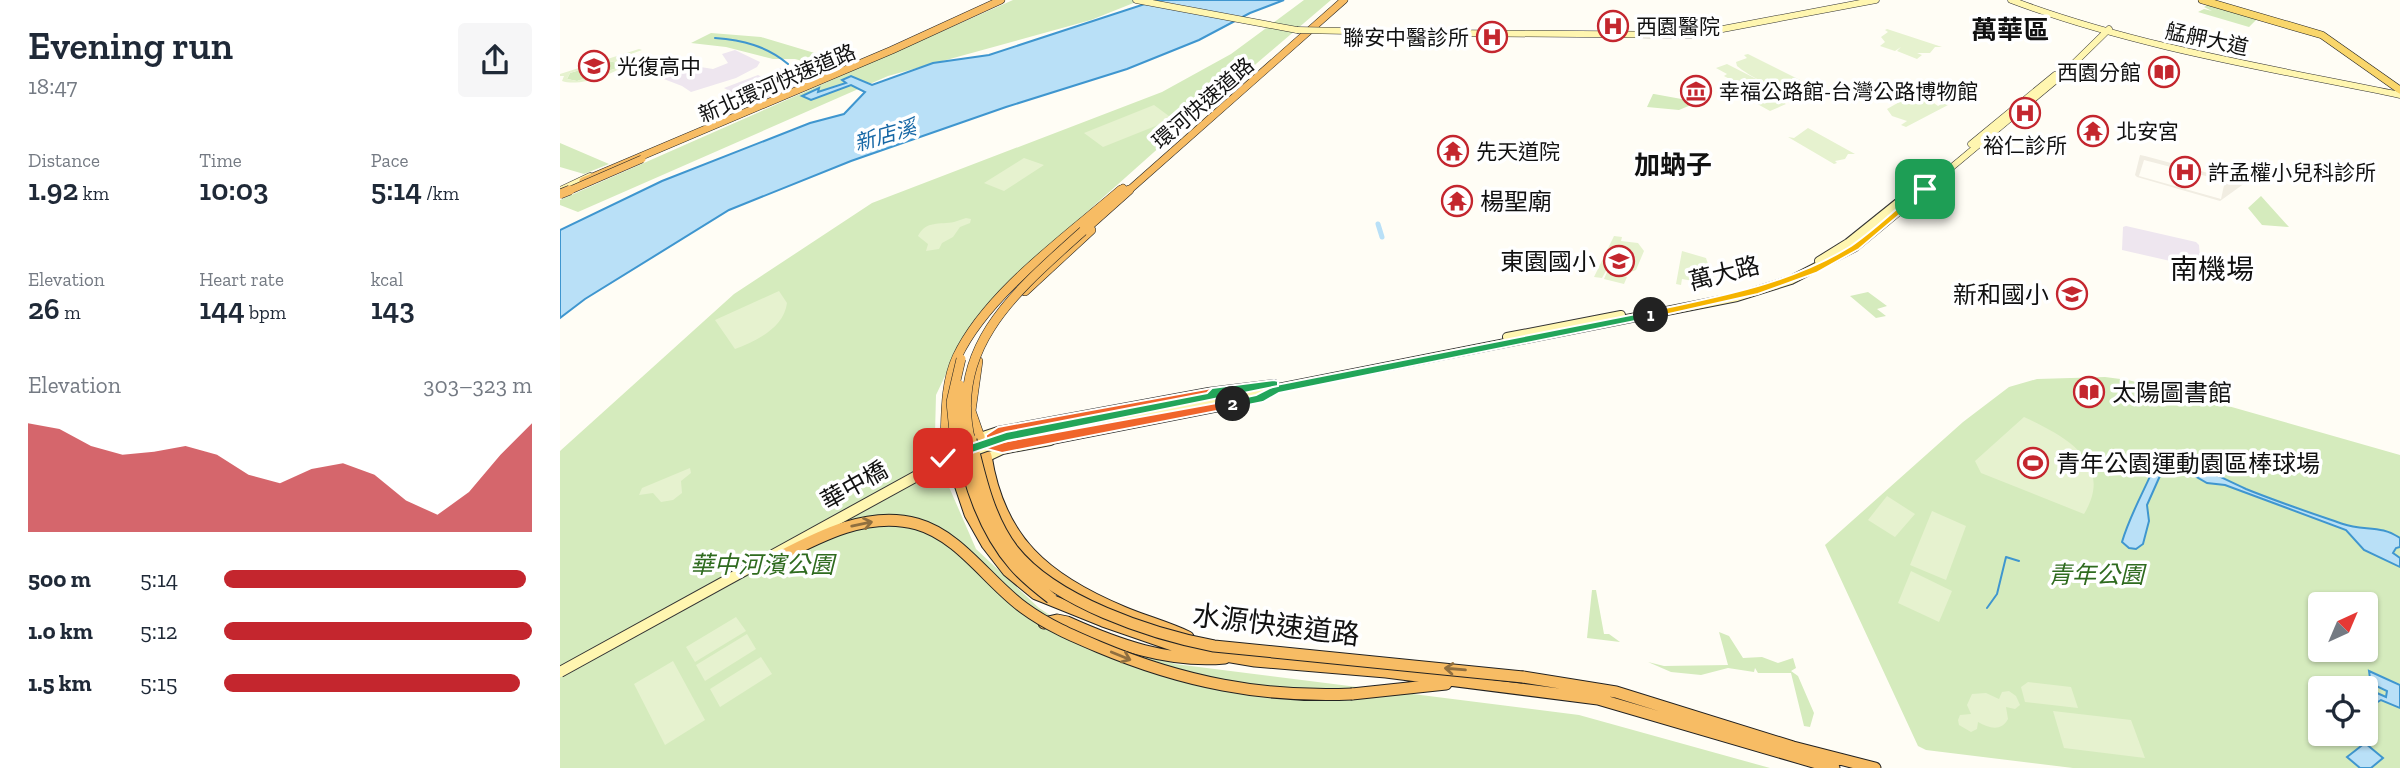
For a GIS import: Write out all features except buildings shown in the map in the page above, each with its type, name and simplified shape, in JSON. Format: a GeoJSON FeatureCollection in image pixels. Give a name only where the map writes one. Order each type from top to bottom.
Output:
{"type":"FeatureCollection","features":[{"type":"Feature","properties":{"kind":"highway","name":"新北環河快速道路"},"geometry":{"type":"LineString","coordinates":[[560,193],[873,61],[1002,0]]}},
{"type":"Feature","properties":{"kind":"highway"},"geometry":{"type":"LineString","coordinates":[[1289,44],[1341,0]]}},
{"type":"Feature","properties":{"kind":"highway","name":"環河快速道路"},"geometry":{"type":"LineString","coordinates":[[1081,230],[1341,0]]}},
{"type":"Feature","properties":{"kind":"highway","name":"環河快速道路"},"geometry":{"type":"LineString","coordinates":[[1126,189],[1341,0]]}},
{"type":"Feature","properties":{"kind":"highway"},"geometry":{"type":"LineString","coordinates":[[980,437],[974,420],[973,391],[978,362],[989,337],[1015,300],[1128,196],[1126,189],[1019,279],[978,321],[956,359],[946,398],[945,445],[971,514],[987,544],[1008,571],[1036,594],[1051,598]]}},
{"type":"Feature","properties":{"kind":"highway","name":"水源快速道路"},"geometry":{"type":"LineString","coordinates":[[1081,230],[1023,280],[989,316],[969,353],[959,389],[959,421],[964,452],[990,530],[1013,564],[1051,598],[1153,640],[1184,649],[1232,657],[1461,682],[1569,691],[1834,768]]}},
{"type":"Feature","properties":{"kind":"highway","name":"水源快速道路"},"geometry":{"type":"LineString","coordinates":[[1081,230],[1010,301],[979,345],[965,393],[971,449],[996,523],[1021,559],[1056,590],[1146,628],[1204,644],[1523,677],[1616,692],[1793,747],[1875,768]]}},
{"type":"Feature","properties":{"kind":"highway"},"geometry":{"type":"LineString","coordinates":[[956,453],[951,420],[953,387],[961,359],[970,341],[989,316]]}},
{"type":"Feature","properties":{"kind":"highway"},"geometry":{"type":"LineString","coordinates":[[986,456],[995,501],[1011,534],[1062,583],[1122,612],[1177,631],[1204,644]]}},
{"type":"Feature","properties":{"kind":"highway"},"geometry":{"type":"LineString","coordinates":[[641,627],[693,604],[832,532],[876,521],[920,525],[959,541]]}},
{"type":"Feature","properties":{"kind":"highway"},"geometry":{"type":"LineString","coordinates":[[920,525],[954,548],[1025,609],[1086,642],[1171,676],[1237,691],[1278,696],[1352,694],[1461,682]]}},
{"type":"Feature","properties":{"kind":"highway"},"geometry":{"type":"LineString","coordinates":[[1042,623],[1057,620],[1067,622],[1137,650],[1165,656],[1209,661],[1232,657]]}},
{"type":"Feature","properties":{"kind":"main road"},"geometry":{"type":"LineString","coordinates":[[560,193],[1002,0]]}},
{"type":"Feature","properties":{"kind":"main road"},"geometry":{"type":"LineString","coordinates":[[1136,0],[1308,30],[1692,34],[1876,0]]}},
{"type":"Feature","properties":{"kind":"main road"},"geometry":{"type":"LineString","coordinates":[[1150,0],[1298,29]]}},
{"type":"Feature","properties":{"kind":"main road"},"geometry":{"type":"LineString","coordinates":[[1450,32],[1693,31],[1853,0]]}},
{"type":"Feature","properties":{"kind":"main road","name":"艋舺大道"},"geometry":{"type":"LineString","coordinates":[[2011,0],[2171,48],[2400,90]]}},
{"type":"Feature","properties":{"kind":"main road","name":"艋舺大道"},"geometry":{"type":"LineString","coordinates":[[2021,0],[2107,30]]}},
{"type":"Feature","properties":{"kind":"main road"},"geometry":{"type":"LineString","coordinates":[[2202,0],[2322,36],[2400,90]]}},
{"type":"Feature","properties":{"kind":"main road"},"geometry":{"type":"LineString","coordinates":[[2211,0],[2326,34],[2400,90]]}},
{"type":"Feature","properties":{"kind":"main road","name":"萬大路"},"geometry":{"type":"LineString","coordinates":[[1275,386],[1730,298],[1788,281],[1855,247],[2063,73],[2107,30]]}},
{"type":"Feature","properties":{"kind":"main road"},"geometry":{"type":"LineString","coordinates":[[945,445],[998,431],[1209,392],[1275,386]]}},
{"type":"Feature","properties":{"kind":"main road"},"geometry":{"type":"LineString","coordinates":[[954,470],[1002,449],[1259,399],[1275,386]]}},
{"type":"Feature","properties":{"kind":"main road","name":"華中橋"},"geometry":{"type":"LineString","coordinates":[[560,672],[910,478],[951,458],[986,446],[1275,386]]}},
{"type":"Feature","properties":{"kind":"main road","name":"華中橋"},"geometry":{"type":"LineString","coordinates":[[560,666],[924,466],[987,441],[1021,433],[1208,400]]}},
{"type":"Feature","properties":{"kind":"main road"},"geometry":{"type":"LineString","coordinates":[[998,431],[990,438],[991,446],[1002,449]]}},
{"type":"Feature","properties":{"kind":"shaded area"},"geometry":{"type":"Polygon","coordinates":[[[735,50],[760,62],[757,67],[736,78],[691,92],[656,76],[681,71],[669,66],[677,60],[682,64],[713,69],[728,63],[722,54],[735,50]]]}},
{"type":"Feature","properties":{"kind":"shaded area"},"geometry":{"type":"Polygon","coordinates":[[[783,67],[799,75],[807,74],[815,78],[753,104],[724,88],[758,75],[770,81],[775,79],[772,77],[775,70],[783,67]]]}},
{"type":"Feature","properties":{"kind":"shaded area"},"geometry":{"type":"Polygon","coordinates":[[[2140,155],[2245,183],[2220,201],[2135,175],[2140,155]],[[2144,160],[2139,176],[2221,199],[2225,181],[2144,160]]]}},
{"type":"Feature","properties":{"kind":"shaded area"},"geometry":{"type":"Polygon","coordinates":[[[2123,227],[2196,242],[2199,245],[2201,268],[2122,250],[2123,227]]]}},
{"type":"Feature","properties":{"kind":"green space"},"geometry":{"type":"Polygon","coordinates":[[[1013,0],[1141,0],[1091,20],[888,76],[578,212],[560,205],[560,200],[1013,0]]]}},
{"type":"Feature","properties":{"kind":"green space","name":"華中河濱公園"},"geometry":{"type":"Polygon","coordinates":[[[1304,0],[1331,0],[1181,128],[1005,285],[965,334],[936,395],[935,434],[946,480],[976,549],[1039,608],[1068,627],[1175,664],[1579,715],[1770,768],[560,768],[560,451],[734,294],[872,203],[1162,92],[1231,54],[1304,0]]]}},
{"type":"Feature","properties":{"kind":"green space"},"geometry":{"type":"Polygon","coordinates":[[[2209,4],[2258,18],[2249,27],[2198,12],[2204,9],[2212,11],[2204,7],[2209,4]]]}},
{"type":"Feature","properties":{"kind":"green space"},"geometry":{"type":"Polygon","coordinates":[[[1885,30],[1942,47],[1935,47],[1930,53],[1917,53],[1922,55],[1917,59],[1897,51],[1901,47],[1895,51],[1880,46],[1885,42],[1881,37],[1888,32],[1885,30]]]}},
{"type":"Feature","properties":{"kind":"green space"},"geometry":{"type":"Polygon","coordinates":[[[711,33],[761,37],[848,63],[834,70],[795,59],[773,59],[726,47],[691,43],[711,33]]]}},
{"type":"Feature","properties":{"kind":"green space"},"geometry":{"type":"Polygon","coordinates":[[[642,50],[620,58],[627,63],[596,79],[569,82],[562,81],[564,76],[560,74],[642,50]],[[609,61],[570,73],[567,79],[577,81],[617,68],[621,64],[609,61]]]}},
{"type":"Feature","properties":{"kind":"green space"},"geometry":{"type":"Polygon","coordinates":[[[1748,54],[1804,82],[1800,84],[1792,80],[1779,85],[1749,75],[1737,66],[1736,62],[1747,58],[1744,55],[1748,54]]]}},
{"type":"Feature","properties":{"kind":"green space"},"geometry":{"type":"Polygon","coordinates":[[[609,61],[621,64],[617,68],[577,81],[567,79],[570,73],[609,61]]]}},
{"type":"Feature","properties":{"kind":"green space"},"geometry":{"type":"Polygon","coordinates":[[[1727,64],[1776,89],[1767,94],[1786,104],[1770,111],[1752,101],[1761,96],[1724,76],[1727,74],[1716,68],[1727,64]]]}},
{"type":"Feature","properties":{"kind":"green space"},"geometry":{"type":"Polygon","coordinates":[[[1653,94],[1698,102],[1679,110],[1647,107],[1653,94]]]}},
{"type":"Feature","properties":{"kind":"green space"},"geometry":{"type":"Polygon","coordinates":[[[1910,96],[1927,98],[1938,106],[1943,103],[1948,105],[1906,127],[1901,125],[1907,121],[1892,116],[1887,109],[1910,96]]]}},
{"type":"Feature","properties":{"kind":"green space"},"geometry":{"type":"Polygon","coordinates":[[[1154,105],[1173,119],[1103,147],[1084,133],[1154,105]]]}},
{"type":"Feature","properties":{"kind":"green space"},"geometry":{"type":"Polygon","coordinates":[[[1808,128],[1855,154],[1848,154],[1845,159],[1835,161],[1837,163],[1834,164],[1788,137],[1794,138],[1808,128]]]}},
{"type":"Feature","properties":{"kind":"green space"},"geometry":{"type":"Polygon","coordinates":[[[560,143],[609,164],[584,174],[560,167],[560,143]]]}},
{"type":"Feature","properties":{"kind":"green space"},"geometry":{"type":"Polygon","coordinates":[[[1024,158],[1044,165],[1004,191],[984,183],[1024,158]]]}},
{"type":"Feature","properties":{"kind":"green space"},"geometry":{"type":"Polygon","coordinates":[[[2261,196],[2289,227],[2262,225],[2248,208],[2261,196]]]}},
{"type":"Feature","properties":{"kind":"green space"},"geometry":{"type":"Polygon","coordinates":[[[971,219],[970,223],[960,227],[939,249],[926,251],[928,244],[918,236],[925,227],[971,219]]]}},
{"type":"Feature","properties":{"kind":"green space"},"geometry":{"type":"Polygon","coordinates":[[[1614,236],[1622,237],[1621,241],[1638,243],[1644,251],[1636,270],[1622,275],[1627,277],[1624,284],[1604,279],[1607,272],[1612,273],[1607,269],[1602,278],[1594,277],[1614,236]]]}},
{"type":"Feature","properties":{"kind":"green space"},"geometry":{"type":"Polygon","coordinates":[[[1682,251],[1706,258],[1709,267],[1716,269],[1714,277],[1708,276],[1699,282],[1682,279],[1681,285],[1676,284],[1682,251]]]}},
{"type":"Feature","properties":{"kind":"green space"},"geometry":{"type":"Polygon","coordinates":[[[779,291],[787,303],[781,320],[760,338],[735,349],[715,320],[779,291]]]}},
{"type":"Feature","properties":{"kind":"green space"},"geometry":{"type":"Polygon","coordinates":[[[1868,292],[1887,306],[1877,309],[1886,316],[1876,318],[1850,296],[1868,292]]]}},
{"type":"Feature","properties":{"kind":"green space","name":"青年公園"},"geometry":{"type":"Polygon","coordinates":[[[2105,377],[2128,380],[2400,455],[2400,768],[2073,768],[1926,750],[1918,746],[1825,545],[1963,422],[2009,387],[2037,379],[2105,377]]]}},
{"type":"Feature","properties":{"kind":"green space","name":"青年公園運動園區棒球場"},"geometry":{"type":"Polygon","coordinates":[[[2024,417],[2069,443],[2089,466],[2093,480],[2092,496],[2084,514],[1981,473],[1975,461],[2024,417]]]}},
{"type":"Feature","properties":{"kind":"green space"},"geometry":{"type":"Polygon","coordinates":[[[690,468],[691,473],[681,481],[682,493],[673,500],[661,502],[653,493],[639,495],[642,488],[690,468]]]}},
{"type":"Feature","properties":{"kind":"green space"},"geometry":{"type":"Polygon","coordinates":[[[1887,496],[1915,514],[1895,537],[1868,520],[1887,496]]]}},
{"type":"Feature","properties":{"kind":"green space"},"geometry":{"type":"Polygon","coordinates":[[[1932,511],[1966,526],[1946,580],[1910,565],[1932,511]]]}},
{"type":"Feature","properties":{"kind":"green space"},"geometry":{"type":"Polygon","coordinates":[[[1911,571],[1952,591],[1939,622],[1898,603],[1911,571]]]}},
{"type":"Feature","properties":{"kind":"green space"},"geometry":{"type":"Polygon","coordinates":[[[1592,590],[1596,590],[1604,634],[1609,634],[1620,642],[1587,638],[1592,590]]]}},
{"type":"Feature","properties":{"kind":"green space"},"geometry":{"type":"Polygon","coordinates":[[[736,617],[746,631],[695,662],[686,647],[736,617]]]}},
{"type":"Feature","properties":{"kind":"green space"},"geometry":{"type":"Polygon","coordinates":[[[1719,632],[1729,636],[1743,658],[1762,657],[1778,663],[1793,658],[1796,668],[1791,671],[1798,676],[1814,713],[1810,727],[1804,726],[1791,673],[1758,673],[1755,668],[1754,672],[1728,668],[1701,675],[1671,672],[1648,662],[1664,666],[1728,665],[1719,632]]]}},
{"type":"Feature","properties":{"kind":"green space"},"geometry":{"type":"Polygon","coordinates":[[[747,634],[756,649],[705,681],[696,665],[747,634]]]}},
{"type":"Feature","properties":{"kind":"green space"},"geometry":{"type":"Polygon","coordinates":[[[761,657],[772,674],[720,707],[710,689],[761,657]]]}},
{"type":"Feature","properties":{"kind":"green space"},"geometry":{"type":"Polygon","coordinates":[[[673,661],[705,720],[665,745],[634,684],[673,661]]]}},
{"type":"Feature","properties":{"kind":"green space"},"geometry":{"type":"Polygon","coordinates":[[[2028,682],[2071,687],[2078,708],[2025,702],[2021,687],[2028,682]]]}},
{"type":"Feature","properties":{"kind":"green space"},"geometry":{"type":"Polygon","coordinates":[[[2009,691],[2016,696],[2020,705],[2015,709],[2006,707],[2008,719],[2002,726],[1990,727],[1978,722],[1977,729],[1971,732],[1959,725],[1960,715],[1971,714],[1967,705],[1972,694],[1986,693],[1999,699],[2002,692],[2009,691]]]}},
{"type":"Feature","properties":{"kind":"green space"},"geometry":{"type":"Polygon","coordinates":[[[2053,711],[2131,720],[2145,758],[2064,748],[2053,711]]]}},
{"type":"Feature","properties":{"kind":"water","name":"新店溪"},"geometry":{"type":"Polygon","coordinates":[[[1157,0],[1284,0],[1250,13],[1199,40],[1127,69],[1006,107],[851,161],[729,210],[585,299],[560,318],[560,230],[662,181],[810,123],[844,114],[865,92],[851,85],[811,100],[802,96],[819,88],[818,92],[846,83],[842,80],[851,76],[872,85],[933,63],[989,55],[1157,0]]]}},
{"type":"Feature","properties":{"kind":"water"},"geometry":{"type":"Polygon","coordinates":[[[2167,453],[2246,489],[2294,507],[2350,526],[2393,534],[2400,538],[2400,547],[2393,553],[2400,558],[2400,567],[2364,550],[2346,530],[2225,485],[2207,483],[2167,460],[2147,505],[2149,521],[2143,544],[2136,549],[2129,548],[2122,542],[2130,520],[2159,455],[2167,453]]]}},
{"type":"Feature","properties":{"kind":"water"},"geometry":{"type":"Polygon","coordinates":[[[2369,671],[2400,685],[2400,708],[2381,700],[2378,702],[2378,693],[2386,697],[2387,691],[2378,687],[2378,676],[2370,676],[2369,671]]]}},
{"type":"Feature","properties":{"kind":"water"},"geometry":{"type":"Polygon","coordinates":[[[2361,746],[2369,746],[2383,758],[2371,768],[2360,768],[2347,757],[2361,746]]]}},
{"type":"Feature","properties":{"kind":"waterway"},"geometry":{"type":"LineString","coordinates":[[715,38],[754,45],[788,64]]}},
{"type":"Feature","properties":{"kind":"waterway"},"geometry":{"type":"LineString","coordinates":[[1378,224],[1382,237]]}},
{"type":"Feature","properties":{"kind":"waterway"},"geometry":{"type":"LineString","coordinates":[[1987,608],[1997,594],[2006,557],[2019,561]]}},
{"type":"Feature","properties":{"kind":"place","name":"西園醫院"},"geometry":{"type":"Point","coordinates":[1613,26]}},
{"type":"Feature","properties":{"kind":"place","name":"聯安中醫診所"},"geometry":{"type":"Point","coordinates":[1492,37]}},
{"type":"Feature","properties":{"kind":"place","name":"光復高中"},"geometry":{"type":"Point","coordinates":[594,66]}},
{"type":"Feature","properties":{"kind":"place","name":"西園分館"},"geometry":{"type":"Point","coordinates":[2164,72]}},
{"type":"Feature","properties":{"kind":"place","name":"幸福公路館-台灣公路博物館"},"geometry":{"type":"Point","coordinates":[1696,91]}},
{"type":"Feature","properties":{"kind":"place","name":"裕仁診所"},"geometry":{"type":"Point","coordinates":[2025,113]}},
{"type":"Feature","properties":{"kind":"place","name":"北安宮"},"geometry":{"type":"Point","coordinates":[2093,131]}},
{"type":"Feature","properties":{"kind":"place","name":"先天道院"},"geometry":{"type":"Point","coordinates":[1453,151]}},
{"type":"Feature","properties":{"kind":"place","name":"許孟權小兒科診所"},"geometry":{"type":"Point","coordinates":[2185,172]}},
{"type":"Feature","properties":{"kind":"place","name":"楊聖廟"},"geometry":{"type":"Point","coordinates":[1457,201]}},
{"type":"Feature","properties":{"kind":"place","name":"東園國小"},"geometry":{"type":"Point","coordinates":[1619,261]}},
{"type":"Feature","properties":{"kind":"place","name":"新和國小"},"geometry":{"type":"Point","coordinates":[2072,294]}},
{"type":"Feature","properties":{"kind":"place","name":"太陽圖書館"},"geometry":{"type":"Point","coordinates":[2089,392]}},
{"type":"Feature","properties":{"kind":"place","name":"青年公園運動園區棒球場"},"geometry":{"type":"Point","coordinates":[2033,463]}},
{"type":"Feature","properties":{"kind":"district","name":"萬華區"},"geometry":{"type":"Point","coordinates":[2010,30]}},
{"type":"Feature","properties":{"kind":"district","name":"加蚋子"},"geometry":{"type":"Point","coordinates":[1673,165]}},
{"type":"Feature","properties":{"kind":"district","name":"南機場"},"geometry":{"type":"Point","coordinates":[2212,269]}},
{"type":"Feature","properties":{"kind":"route"},"geometry":{"type":"LineString","coordinates":[[943,458],[974,445],[987,441],[1006,436],[1274,384],[1209,392],[998,431],[990,438],[991,446],[1002,449],[1259,399],[1276,389],[1754,292],[1812,271],[1845,254],[1925,189]]}}]}
